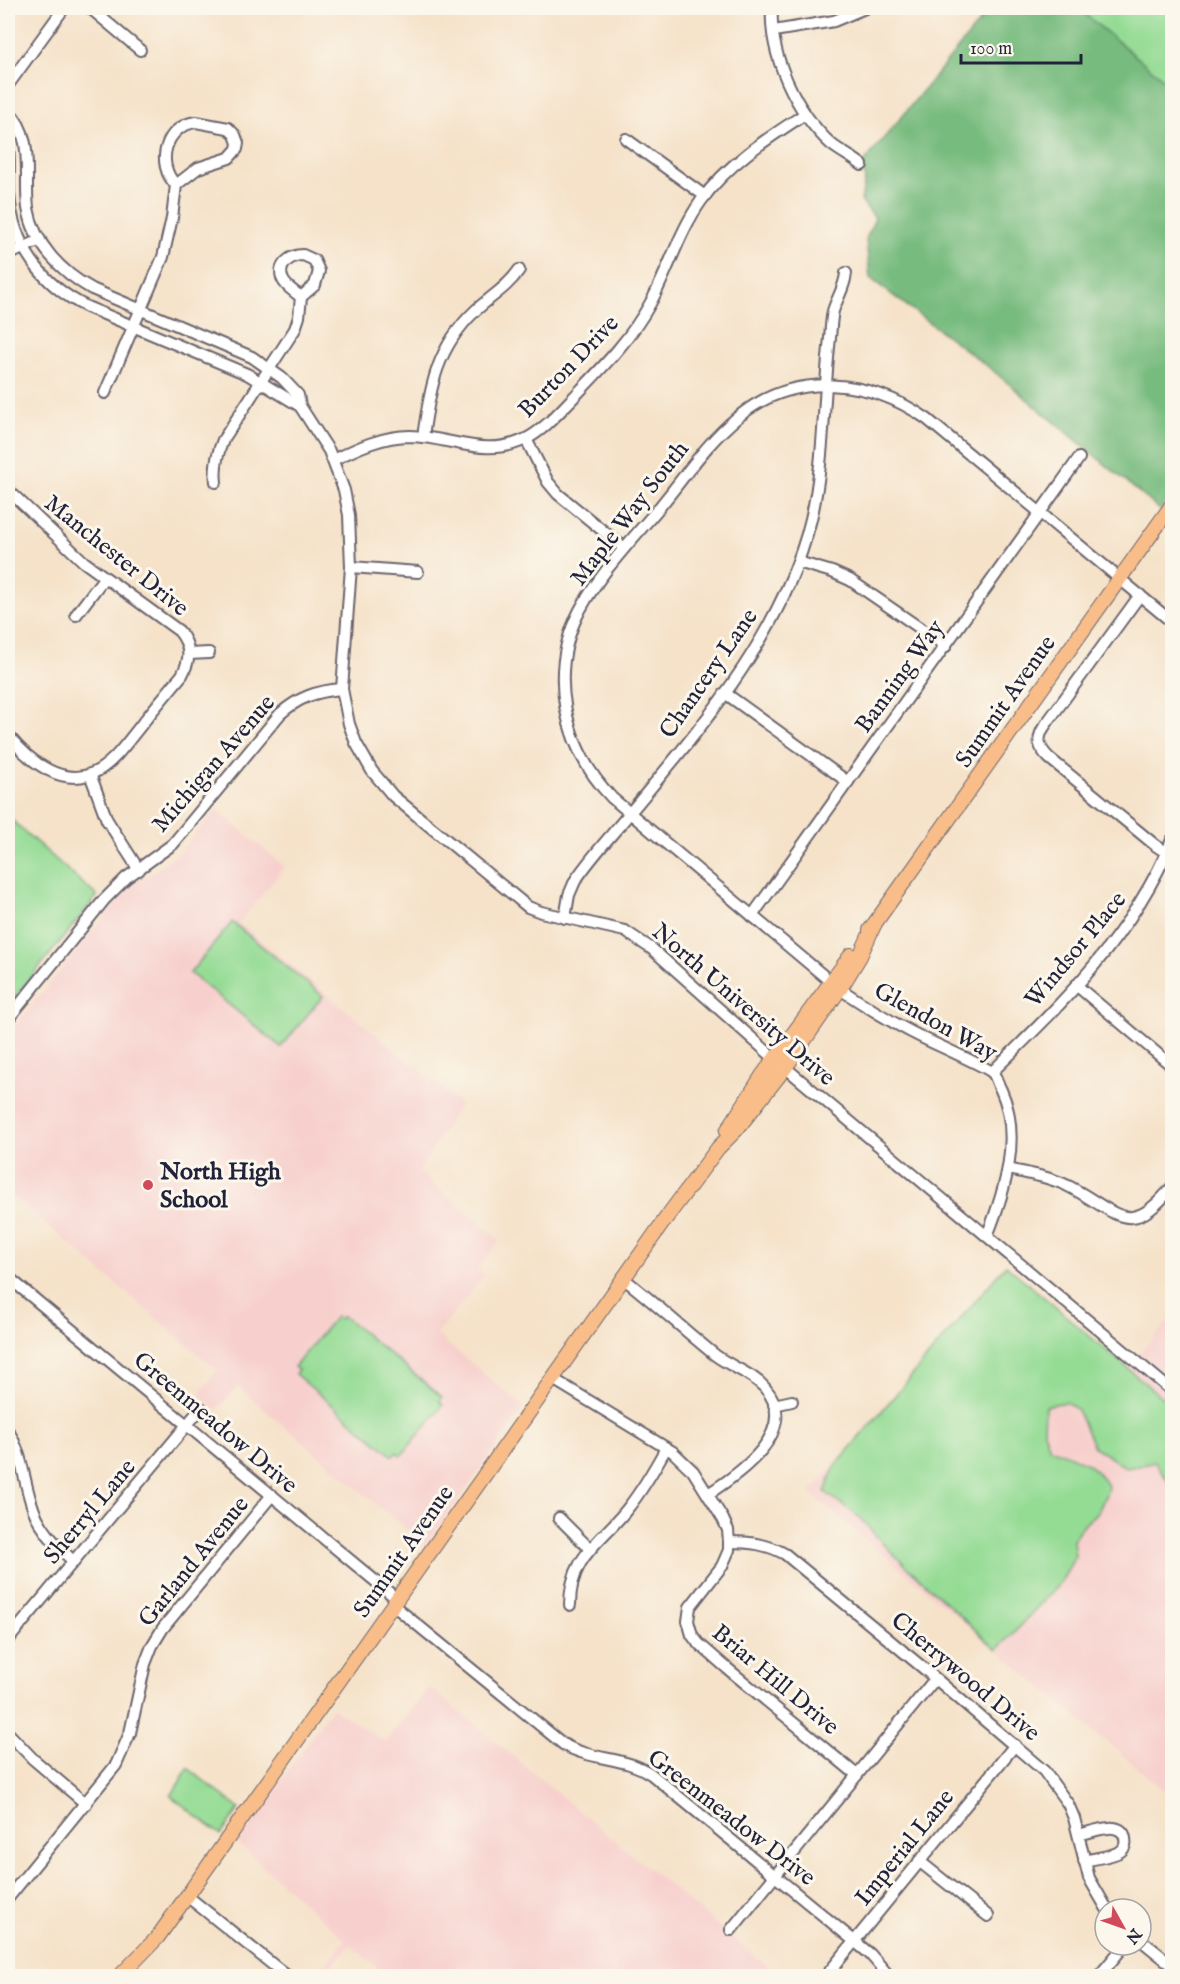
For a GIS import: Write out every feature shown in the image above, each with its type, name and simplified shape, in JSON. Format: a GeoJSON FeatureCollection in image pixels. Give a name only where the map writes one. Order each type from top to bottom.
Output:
{"type":"FeatureCollection","features":[{"type":"Feature","properties":{"kind":"main road","name":"Summit Avenue"},"geometry":{"type":"LineString","coordinates":[[718,1148],[737,1129],[785,1068],[875,923],[1173,505]]}},
{"type":"Feature","properties":{"kind":"main road","name":"Summit Avenue"},"geometry":{"type":"LineString","coordinates":[[120,1977],[157,1938],[187,1896],[623,1278],[718,1148],[774,1058],[836,986]]}},
{"type":"Feature","properties":{"kind":"street"},"geometry":{"type":"LineString","coordinates":[[8,85],[64,8]]}},
{"type":"Feature","properties":{"kind":"street"},"geometry":{"type":"LineString","coordinates":[[90,8],[140,50]]}},
{"type":"Feature","properties":{"kind":"street"},"geometry":{"type":"LineString","coordinates":[[772,8],[774,32],[783,68],[805,114],[830,143],[862,165]]}},
{"type":"Feature","properties":{"kind":"street"},"geometry":{"type":"LineString","coordinates":[[774,32],[834,21],[865,8]]}},
{"type":"Feature","properties":{"kind":"street","name":"North University Drive"},"geometry":{"type":"LineString","coordinates":[[8,111],[19,125],[23,136],[27,156],[30,217],[40,240],[60,268],[77,281],[237,349],[282,378],[298,395],[300,406]]}},
{"type":"Feature","properties":{"kind":"street","name":"Burton Drive"},"geometry":{"type":"LineString","coordinates":[[333,460],[380,441],[403,437],[423,437],[482,448],[496,447],[526,439],[560,411],[632,333],[650,303],[688,222],[705,196],[738,161],[805,114]]}},
{"type":"Feature","properties":{"kind":"street"},"geometry":{"type":"LineString","coordinates":[[105,393],[163,257],[177,185],[198,168],[224,161],[234,154],[238,143],[232,131],[225,126],[196,122],[177,131],[166,146],[164,158],[169,177],[177,185]]}},
{"type":"Feature","properties":{"kind":"street"},"geometry":{"type":"LineString","coordinates":[[626,139],[705,196]]}},
{"type":"Feature","properties":{"kind":"street","name":"North University Drive"},"geometry":{"type":"LineString","coordinates":[[8,147],[10,205],[14,225],[23,248],[38,270],[61,292],[87,307],[225,364],[261,382],[300,406],[322,438],[344,490],[349,516],[351,567],[342,690],[349,723],[356,742],[372,771],[393,796],[520,902],[541,912],[617,928],[638,938],[694,984],[785,1068],[1173,1391]]}},
{"type":"Feature","properties":{"kind":"street"},"geometry":{"type":"LineString","coordinates":[[8,255],[40,240]]}},
{"type":"Feature","properties":{"kind":"street"},"geometry":{"type":"LineString","coordinates":[[423,437],[431,386],[445,350],[473,313],[505,287],[519,270]]}},
{"type":"Feature","properties":{"kind":"street","name":"Chancery Lane"},"geometry":{"type":"LineString","coordinates":[[565,918],[574,881],[725,693],[764,634],[783,598],[798,562],[815,497],[834,311],[846,277]]}},
{"type":"Feature","properties":{"kind":"street"},"geometry":{"type":"LineString","coordinates":[[216,482],[217,455],[223,440],[295,329],[301,297]]}},
{"type":"Feature","properties":{"kind":"street","name":"Maple Way South"},"geometry":{"type":"LineString","coordinates":[[836,986],[629,814],[597,783],[585,764],[570,730],[563,686],[566,650],[576,619],[586,599],[624,548],[705,450],[739,416],[756,405],[788,392],[817,385],[843,386],[872,391],[911,408],[927,419],[1173,622]]}},
{"type":"Feature","properties":{"kind":"street"},"geometry":{"type":"LineString","coordinates":[[526,439],[548,482],[558,494],[624,548]]}},
{"type":"Feature","properties":{"kind":"street","name":"Banning Way"},"geometry":{"type":"LineString","coordinates":[[752,916],[1079,458]]}},
{"type":"Feature","properties":{"kind":"street","name":"Manchester Drive"},"geometry":{"type":"LineString","coordinates":[[8,490],[64,545],[104,578],[179,631],[186,640],[189,654],[187,666],[182,675],[122,748],[106,765],[90,774]]}},
{"type":"Feature","properties":{"kind":"street"},"geometry":{"type":"LineString","coordinates":[[798,562],[850,580],[946,646]]}},
{"type":"Feature","properties":{"kind":"street"},"geometry":{"type":"LineString","coordinates":[[351,567],[418,572]]}},
{"type":"Feature","properties":{"kind":"street"},"geometry":{"type":"LineString","coordinates":[[76,615],[104,578]]}},
{"type":"Feature","properties":{"kind":"street"},"geometry":{"type":"LineString","coordinates":[[1140,595],[1044,727],[1038,739],[1049,758],[1167,853]]}},
{"type":"Feature","properties":{"kind":"street"},"geometry":{"type":"LineString","coordinates":[[189,654],[209,653]]}},
{"type":"Feature","properties":{"kind":"street","name":"Michigan Avenue"},"geometry":{"type":"LineString","coordinates":[[8,1019],[104,900],[126,878],[166,850],[181,835],[288,707],[296,700],[310,694],[342,690]]}},
{"type":"Feature","properties":{"kind":"street"},"geometry":{"type":"LineString","coordinates":[[725,693],[848,782]]}},
{"type":"Feature","properties":{"kind":"street"},"geometry":{"type":"LineString","coordinates":[[8,735],[37,764],[51,772],[68,777],[90,774],[107,820],[139,870]]}},
{"type":"Feature","properties":{"kind":"street","name":"Windsor Place"},"geometry":{"type":"LineString","coordinates":[[992,1072],[1076,986],[1125,927],[1150,888],[1173,840]]}},
{"type":"Feature","properties":{"kind":"street","name":"Glendon Way"},"geometry":{"type":"LineString","coordinates":[[836,986],[903,1027],[992,1072],[1009,1113],[1011,1136],[1008,1169],[998,1208],[987,1236]]}},
{"type":"Feature","properties":{"kind":"street"},"geometry":{"type":"LineString","coordinates":[[1076,986],[1173,1066]]}},
{"type":"Feature","properties":{"kind":"street"},"geometry":{"type":"LineString","coordinates":[[1008,1169],[1061,1183],[1105,1209],[1128,1217],[1149,1211],[1173,1187]]}},
{"type":"Feature","properties":{"kind":"street","name":"Greenmeadow Drive"},"geometry":{"type":"LineString","coordinates":[[8,1276],[272,1495],[563,1744],[584,1754],[625,1762],[643,1769],[870,1954],[889,1977]]}},
{"type":"Feature","properties":{"kind":"street"},"geometry":{"type":"LineString","coordinates":[[623,1278],[727,1364],[759,1382],[770,1395],[774,1405],[772,1432],[765,1446],[735,1477],[708,1494]]}},
{"type":"Feature","properties":{"kind":"street"},"geometry":{"type":"LineString","coordinates":[[553,1379],[666,1448],[688,1464],[728,1530],[729,1542]]}},
{"type":"Feature","properties":{"kind":"street"},"geometry":{"type":"LineString","coordinates":[[774,1405],[792,1401]]}},
{"type":"Feature","properties":{"kind":"street","name":"Sherryl Lane"},"geometry":{"type":"LineString","coordinates":[[8,1640],[201,1408]]}},
{"type":"Feature","properties":{"kind":"street"},"geometry":{"type":"LineString","coordinates":[[8,1431],[20,1455],[30,1500],[39,1521],[50,1538],[74,1562]]}},
{"type":"Feature","properties":{"kind":"street"},"geometry":{"type":"LineString","coordinates":[[570,1605],[570,1591],[575,1569],[627,1509],[666,1448]]}},
{"type":"Feature","properties":{"kind":"street","name":"Garland Avenue"},"geometry":{"type":"LineString","coordinates":[[8,1898],[110,1774],[126,1746],[133,1723],[141,1675],[156,1638],[272,1495]]}},
{"type":"Feature","properties":{"kind":"street"},"geometry":{"type":"LineString","coordinates":[[559,1518],[590,1549]]}},
{"type":"Feature","properties":{"kind":"street","name":"Cherrywood Drive"},"geometry":{"type":"LineString","coordinates":[[729,1542],[762,1544],[785,1554],[1015,1744],[1044,1771],[1061,1792],[1074,1818],[1084,1862],[1099,1897]]}},
{"type":"Feature","properties":{"kind":"street","name":"Briar Hill Drive"},"geometry":{"type":"LineString","coordinates":[[729,1542],[729,1550],[722,1566],[690,1607],[688,1621],[692,1635],[728,1669],[857,1775]]}},
{"type":"Feature","properties":{"kind":"street"},"geometry":{"type":"LineString","coordinates":[[731,1930],[935,1678]]}},
{"type":"Feature","properties":{"kind":"street"},"geometry":{"type":"LineString","coordinates":[[8,1733],[33,1760],[86,1804]]}},
{"type":"Feature","properties":{"kind":"street","name":"Imperial Lane"},"geometry":{"type":"LineString","coordinates":[[825,1977],[1015,1744]]}},
{"type":"Feature","properties":{"kind":"street"},"geometry":{"type":"LineString","coordinates":[[1079,1835],[1113,1828],[1122,1832],[1125,1838],[1125,1845],[1120,1852],[1084,1862]]}},
{"type":"Feature","properties":{"kind":"street"},"geometry":{"type":"LineString","coordinates":[[919,1861],[988,1916]]}},
{"type":"Feature","properties":{"kind":"street"},"geometry":{"type":"LineString","coordinates":[[187,1896],[287,1977]]}},
{"type":"Feature","properties":{"kind":"street"},"geometry":{"type":"LineString","coordinates":[[1153,1950],[1172,1965]]}},
{"type":"Feature","properties":{"kind":"street"},"geometry":{"type":"LineString","coordinates":[[1099,1977],[1115,1957]]}},
{"type":"Feature","properties":{"kind":"shaded area"},"geometry":{"type":"Polygon","coordinates":[[[216,809],[285,867],[239,923],[460,1103],[419,1172],[500,1240],[477,1269],[485,1275],[436,1334],[524,1407],[426,1546],[238,1387],[216,1410],[199,1395],[217,1370],[8,1192],[8,1034],[127,889],[177,855],[216,809]]]}},
{"type":"Feature","properties":{"kind":"shaded area"},"geometry":{"type":"Polygon","coordinates":[[[1007,1264],[1127,1367],[1172,1317],[1172,1797],[810,1493],[1007,1264]]]}},
{"type":"Feature","properties":{"kind":"shaded area"},"geometry":{"type":"Polygon","coordinates":[[[429,1687],[779,1976],[388,1976],[350,1945],[323,1976],[316,1976],[345,1940],[237,1843],[332,1707],[385,1742],[429,1687]]]}},
{"type":"Feature","properties":{"kind":"green space"},"geometry":{"type":"Polygon","coordinates":[[[991,8],[1077,8],[1172,86],[1172,493],[1160,510],[991,369],[870,278],[866,239],[875,218],[861,201],[865,179],[862,165],[991,8]]]}},
{"type":"Feature","properties":{"kind":"green space"},"geometry":{"type":"Polygon","coordinates":[[[1077,8],[1172,8],[1172,88],[1161,77],[1077,8]]]}},
{"type":"Feature","properties":{"kind":"green space"},"geometry":{"type":"Polygon","coordinates":[[[8,817],[97,896],[8,1006],[8,817]]]}},
{"type":"Feature","properties":{"kind":"green space"},"geometry":{"type":"Polygon","coordinates":[[[232,922],[323,996],[281,1047],[190,973],[232,922]]]}},
{"type":"Feature","properties":{"kind":"green space"},"geometry":{"type":"Polygon","coordinates":[[[1006,1265],[1172,1406],[1172,1487],[1155,1462],[1127,1468],[1094,1447],[1077,1410],[1066,1402],[1045,1406],[1044,1432],[1050,1448],[1090,1466],[1109,1487],[1099,1510],[1079,1530],[1073,1541],[1075,1556],[1061,1582],[997,1650],[888,1549],[859,1517],[825,1492],[835,1466],[1006,1265]]]}},
{"type":"Feature","properties":{"kind":"green space"},"geometry":{"type":"Polygon","coordinates":[[[336,1316],[340,1319],[343,1316],[442,1397],[439,1401],[443,1405],[401,1456],[397,1452],[393,1456],[295,1374],[298,1370],[294,1367],[336,1316]]]}},
{"type":"Feature","properties":{"kind":"green space"},"geometry":{"type":"Polygon","coordinates":[[[188,1768],[239,1809],[221,1835],[171,1796],[188,1768]]]}},
{"type":"Feature","properties":{"kind":"place","name":"North High School"},"geometry":{"type":"Point","coordinates":[148,1185]}}]}
